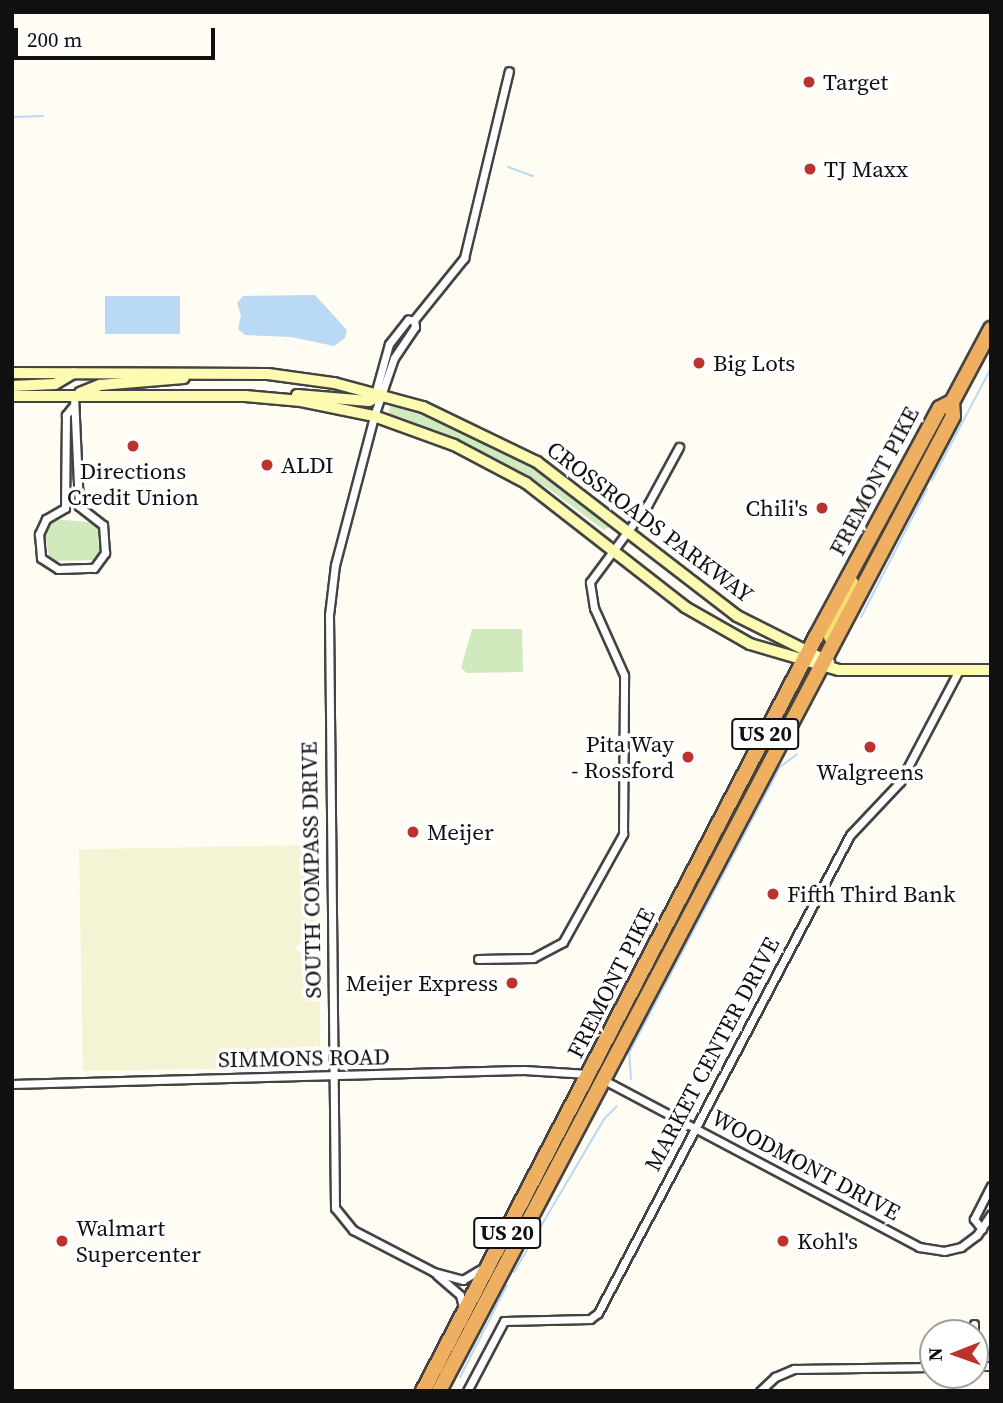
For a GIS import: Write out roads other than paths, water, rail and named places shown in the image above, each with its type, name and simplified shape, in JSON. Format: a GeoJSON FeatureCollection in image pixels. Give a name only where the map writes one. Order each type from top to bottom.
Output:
{"type":"FeatureCollection","features":[{"type":"Feature","properties":{"kind":"highway","name":"US 20"},"geometry":{"type":"LineString","coordinates":[[952,402],[991,329]]}},
{"type":"Feature","properties":{"kind":"highway","name":"FREMONT PIKE"},"geometry":{"type":"LineString","coordinates":[[434,1389],[463,1316],[502,1241],[596,1076],[674,910],[815,659],[953,416],[952,402],[940,408],[883,512],[815,659],[434,1389]]}},
{"type":"Feature","properties":{"kind":"street","name":"SOUTH COMPASS DRIVE"},"geometry":{"type":"LineString","coordinates":[[502,1241],[472,1278],[453,1278],[434,1272],[353,1230],[337,1213],[333,1077],[329,615],[338,553],[374,416],[376,395],[414,320],[464,258],[509,71]]}},
{"type":"Feature","properties":{"kind":"street","name":"CROSSROADS PARKWAY"},"geometry":{"type":"LineString","coordinates":[[12,373],[204,372],[299,377],[376,395],[451,418],[506,444],[563,479],[737,616],[815,659]]}},
{"type":"Feature","properties":{"kind":"street"},"geometry":{"type":"LineString","coordinates":[[74,400],[79,506],[103,525],[105,552],[94,568],[58,569],[41,558],[39,534],[46,519],[65,508],[66,415],[74,400],[100,385],[138,384],[204,372]]}},
{"type":"Feature","properties":{"kind":"street"},"geometry":{"type":"LineString","coordinates":[[12,386],[55,384],[74,373]]}},
{"type":"Feature","properties":{"kind":"street"},"geometry":{"type":"LineString","coordinates":[[245,396],[376,395]]}},
{"type":"Feature","properties":{"kind":"street","name":"CROSSROADS PARKWAY"},"geometry":{"type":"LineString","coordinates":[[12,396],[74,400],[245,396],[301,401],[374,416],[423,432],[499,467],[552,500],[704,620],[751,644],[815,659]]}},
{"type":"Feature","properties":{"kind":"street"},"geometry":{"type":"LineString","coordinates":[[66,442],[78,442]]}},
{"type":"Feature","properties":{"kind":"street"},"geometry":{"type":"LineString","coordinates":[[478,959],[533,958],[563,942],[623,834],[624,676],[590,590],[592,574],[648,504],[679,447]]}},
{"type":"Feature","properties":{"kind":"street"},"geometry":{"type":"LineString","coordinates":[[815,659],[839,670],[991,670]]}},
{"type":"Feature","properties":{"kind":"street","name":"MARKET CENTER DRIVE"},"geometry":{"type":"LineString","coordinates":[[467,1391],[504,1321],[590,1319],[598,1313],[850,835],[900,782],[959,670]]}},
{"type":"Feature","properties":{"kind":"street","name":"SIMMONS ROAD"},"geometry":{"type":"LineString","coordinates":[[12,1084],[524,1070],[596,1076]]}},
{"type":"Feature","properties":{"kind":"street","name":"WOODMONT DRIVE"},"geometry":{"type":"LineString","coordinates":[[596,1076],[919,1247],[944,1251],[961,1247],[982,1230],[991,1214]]}},
{"type":"Feature","properties":{"kind":"street"},"geometry":{"type":"LineString","coordinates":[[982,1230],[974,1219],[991,1186]]}},
{"type":"Feature","properties":{"kind":"street","name":"SOUTH COMPASS DRIVE"},"geometry":{"type":"LineString","coordinates":[[434,1272],[460,1295],[463,1316]]}},
{"type":"Feature","properties":{"kind":"street"},"geometry":{"type":"LineString","coordinates":[[760,1391],[775,1377],[794,1370],[919,1367]]}},
{"type":"Feature","properties":{"kind":"water"},"geometry":{"type":"Polygon","coordinates":[[[315,295],[347,330],[345,338],[334,346],[291,337],[245,335],[238,329],[241,315],[237,303],[243,296],[315,295]]]}},
{"type":"Feature","properties":{"kind":"water"},"geometry":{"type":"Polygon","coordinates":[[[105,296],[180,296],[180,334],[105,334],[105,296]]]}},
{"type":"Feature","properties":{"kind":"waterway"},"geometry":{"type":"LineString","coordinates":[[12,117],[43,116]]}},
{"type":"Feature","properties":{"kind":"waterway"},"geometry":{"type":"LineString","coordinates":[[508,167],[533,176]]}},
{"type":"Feature","properties":{"kind":"waterway"},"geometry":{"type":"LineString","coordinates":[[932,480],[991,368]]}},
{"type":"Feature","properties":{"kind":"waterway"},"geometry":{"type":"LineString","coordinates":[[861,617],[927,489]]}},
{"type":"Feature","properties":{"kind":"waterway"},"geometry":{"type":"LineString","coordinates":[[631,1079],[629,1053],[780,767],[797,754]]}},
{"type":"Feature","properties":{"kind":"waterway"},"geometry":{"type":"LineString","coordinates":[[514,1272],[604,1119],[617,1106]]}},
{"type":"Feature","properties":{"kind":"waterway"},"geometry":{"type":"LineString","coordinates":[[460,1377],[507,1285]]}},
{"type":"Feature","properties":{"kind":"place","name":"Target"},"geometry":{"type":"Point","coordinates":[809,82]}},
{"type":"Feature","properties":{"kind":"place","name":"TJ Maxx"},"geometry":{"type":"Point","coordinates":[810,169]}},
{"type":"Feature","properties":{"kind":"place","name":"Big Lots"},"geometry":{"type":"Point","coordinates":[699,363]}},
{"type":"Feature","properties":{"kind":"place","name":"Directions Credit Union"},"geometry":{"type":"Point","coordinates":[133,446]}},
{"type":"Feature","properties":{"kind":"place","name":"ALDI"},"geometry":{"type":"Point","coordinates":[267,465]}},
{"type":"Feature","properties":{"kind":"place","name":"Chili's"},"geometry":{"type":"Point","coordinates":[822,508]}},
{"type":"Feature","properties":{"kind":"place","name":"Walgreens"},"geometry":{"type":"Point","coordinates":[870,747]}},
{"type":"Feature","properties":{"kind":"place","name":"Pita Way - Rossford"},"geometry":{"type":"Point","coordinates":[688,757]}},
{"type":"Feature","properties":{"kind":"place","name":"Meijer"},"geometry":{"type":"Point","coordinates":[413,832]}},
{"type":"Feature","properties":{"kind":"place","name":"Fifth Third Bank"},"geometry":{"type":"Point","coordinates":[773,894]}},
{"type":"Feature","properties":{"kind":"place","name":"Meijer Express"},"geometry":{"type":"Point","coordinates":[512,983]}},
{"type":"Feature","properties":{"kind":"place","name":"Walmart Supercenter"},"geometry":{"type":"Point","coordinates":[62,1241]}},
{"type":"Feature","properties":{"kind":"place","name":"Kohl's"},"geometry":{"type":"Point","coordinates":[783,1241]}}]}
